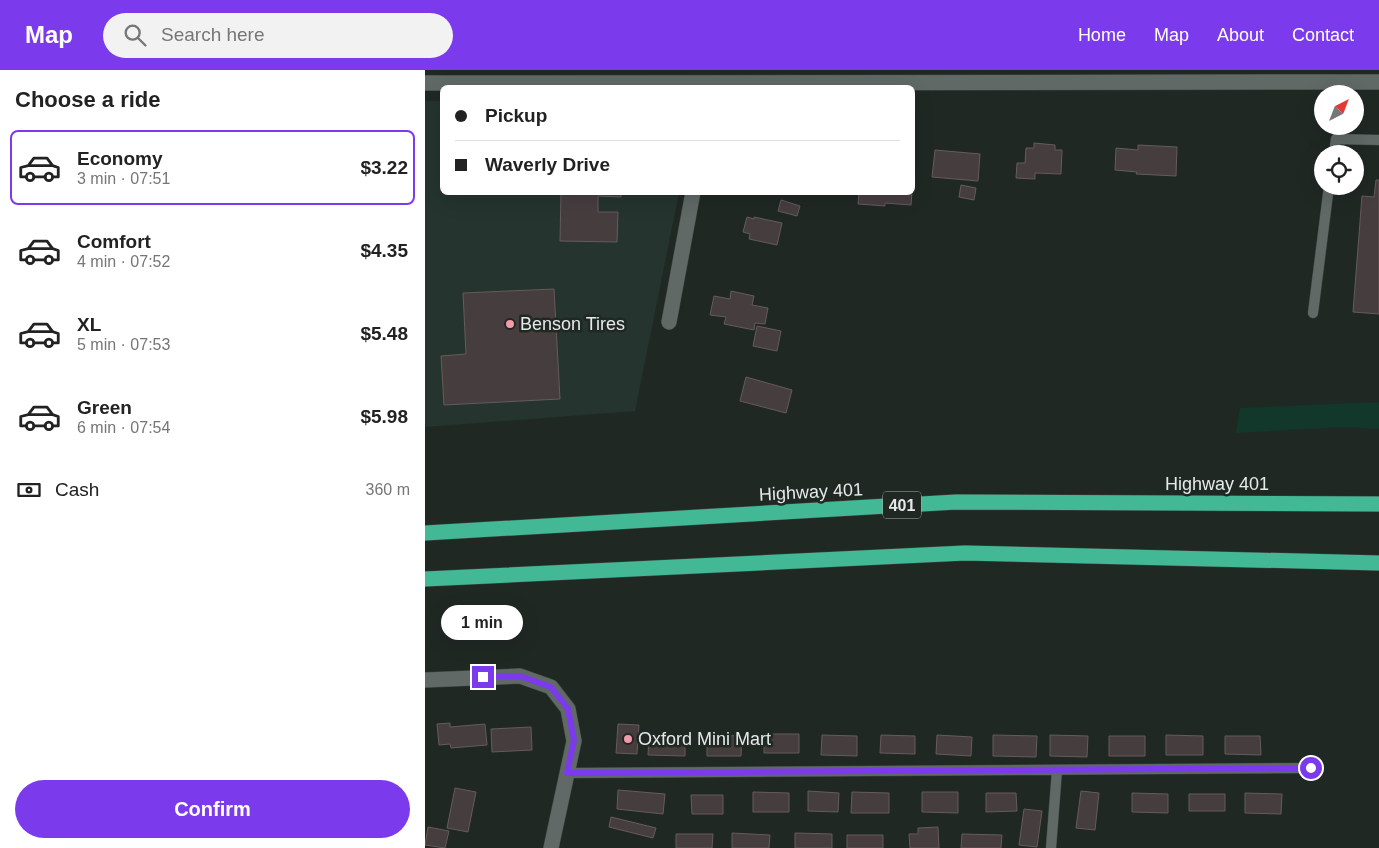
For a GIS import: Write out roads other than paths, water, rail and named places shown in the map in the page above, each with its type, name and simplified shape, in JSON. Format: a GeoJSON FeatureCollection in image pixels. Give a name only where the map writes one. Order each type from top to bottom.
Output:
{"type":"FeatureCollection","features":[{"type":"Feature","properties":{"kind":"highway","name":"Highway 401"},"geometry":{"type":"LineString","coordinates":[[425,533],[956,502],[1379,504]]}},
{"type":"Feature","properties":{"kind":"highway"},"geometry":{"type":"LineString","coordinates":[[425,579],[965,553],[1379,563]]}},
{"type":"Feature","properties":{"kind":"street"},"geometry":{"type":"LineString","coordinates":[[425,83],[661,85],[714,80],[1379,82]]}},
{"type":"Feature","properties":{"kind":"street"},"geometry":{"type":"LineString","coordinates":[[669,322],[692,195]]}},
{"type":"Feature","properties":{"kind":"street"},"geometry":{"type":"LineString","coordinates":[[425,680],[520,676],[551,687],[568,709],[574,740],[551,848]]}},
{"type":"Feature","properties":{"kind":"lane"},"geometry":{"type":"LineString","coordinates":[[1335,145],[1335,139],[1379,140]]}},
{"type":"Feature","properties":{"kind":"lane"},"geometry":{"type":"LineString","coordinates":[[1313,313],[1328,195]]}},
{"type":"Feature","properties":{"kind":"lane"},"geometry":{"type":"LineString","coordinates":[[567,773],[1311,768]]}},
{"type":"Feature","properties":{"kind":"lane"},"geometry":{"type":"LineString","coordinates":[[1051,848],[1057,770]]}},
{"type":"Feature","properties":{"kind":"place","name":"Benson Tires"},"geometry":{"type":"Point","coordinates":[510,324]}},
{"type":"Feature","properties":{"kind":"place","name":"Oxford Mini Mart"},"geometry":{"type":"Point","coordinates":[628,739]}}]}
